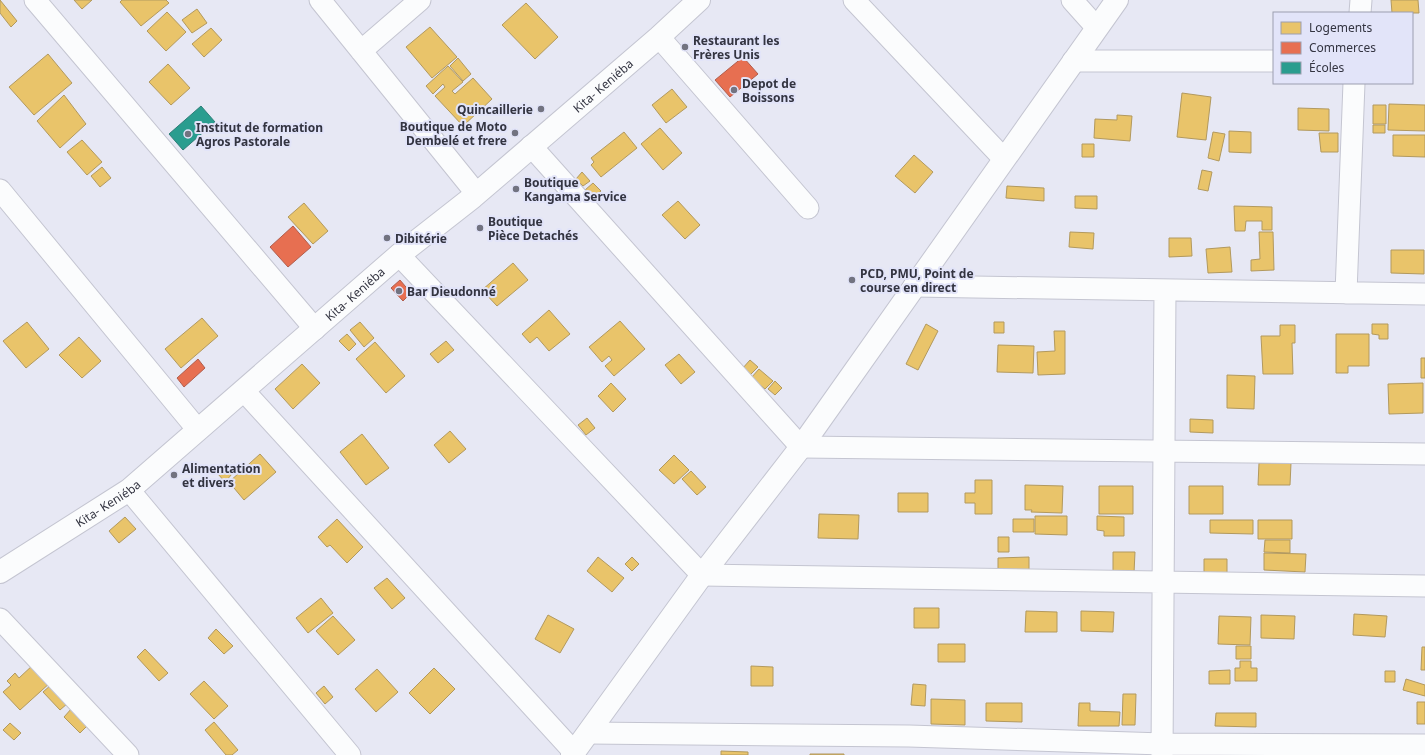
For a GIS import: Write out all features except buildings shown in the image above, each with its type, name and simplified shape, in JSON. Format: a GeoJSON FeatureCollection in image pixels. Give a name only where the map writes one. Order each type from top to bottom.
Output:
{"type":"FeatureCollection","features":[{"type":"Feature","properties":{"kind":"street"},"geometry":{"type":"LineString","coordinates":[[35,0],[315,329]]}},
{"type":"Feature","properties":{"kind":"street"},"geometry":{"type":"LineString","coordinates":[[320,0],[476,193]]}},
{"type":"Feature","properties":{"kind":"street"},"geometry":{"type":"LineString","coordinates":[[361,50],[420,0]]}},
{"type":"Feature","properties":{"kind":"street","name":"Kita- Keniéba"},"geometry":{"type":"LineString","coordinates":[[0,572],[129,490],[399,255],[476,193],[660,37],[699,0]]}},
{"type":"Feature","properties":{"kind":"street"},"geometry":{"type":"LineString","coordinates":[[854,0],[1004,158]]}},
{"type":"Feature","properties":{"kind":"street"},"geometry":{"type":"LineString","coordinates":[[1072,0],[1097,28]]}},
{"type":"Feature","properties":{"kind":"street"},"geometry":{"type":"LineString","coordinates":[[244,391],[573,754],[702,574],[801,447],[1117,0]]}},
{"type":"Feature","properties":{"kind":"street"},"geometry":{"type":"LineString","coordinates":[[1360,12],[1361,0]]}},
{"type":"Feature","properties":{"kind":"street"},"geometry":{"type":"LineString","coordinates":[[660,37],[808,208]]}},
{"type":"Feature","properties":{"kind":"street"},"geometry":{"type":"LineString","coordinates":[[1073,61],[1273,61]]}},
{"type":"Feature","properties":{"kind":"street"},"geometry":{"type":"LineString","coordinates":[[1346,293],[1354,84]]}},
{"type":"Feature","properties":{"kind":"street"},"geometry":{"type":"LineString","coordinates":[[531,146],[801,447],[1425,454]]}},
{"type":"Feature","properties":{"kind":"street"},"geometry":{"type":"LineString","coordinates":[[0,190],[198,430]]}},
{"type":"Feature","properties":{"kind":"street"},"geometry":{"type":"LineString","coordinates":[[399,255],[702,574],[1425,586]]}},
{"type":"Feature","properties":{"kind":"street"},"geometry":{"type":"LineString","coordinates":[[914,286],[1425,294]]}},
{"type":"Feature","properties":{"kind":"street"},"geometry":{"type":"LineString","coordinates":[[1162,749],[1165,290]]}},
{"type":"Feature","properties":{"kind":"street"},"geometry":{"type":"LineString","coordinates":[[129,490],[350,755]]}},
{"type":"Feature","properties":{"kind":"street"},"geometry":{"type":"LineString","coordinates":[[0,619],[128,755]]}},
{"type":"Feature","properties":{"kind":"street"},"geometry":{"type":"LineString","coordinates":[[588,733],[909,736],[1162,749],[1425,745]]}},
{"type":"Feature","properties":{"kind":"place","name":"Restaurant les Frères Unis"},"geometry":{"type":"Point","coordinates":[685,47]}},
{"type":"Feature","properties":{"kind":"place","name":"Depot de Boissons"},"geometry":{"type":"Point","coordinates":[734,90]}},
{"type":"Feature","properties":{"kind":"place","name":"Quincaillerie"},"geometry":{"type":"Point","coordinates":[541,109]}},
{"type":"Feature","properties":{"kind":"place","name":"Boutique de Moto Dembelé et frere"},"geometry":{"type":"Point","coordinates":[515,133]}},
{"type":"Feature","properties":{"kind":"place","name":"Institut de formation Agros Pastorale"},"geometry":{"type":"Point","coordinates":[188,134]}},
{"type":"Feature","properties":{"kind":"place","name":"Boutique Kangama Service"},"geometry":{"type":"Point","coordinates":[516,189]}},
{"type":"Feature","properties":{"kind":"place","name":"Boutique Pièce Detachés"},"geometry":{"type":"Point","coordinates":[480,228]}},
{"type":"Feature","properties":{"kind":"place","name":"Dibitérie"},"geometry":{"type":"Point","coordinates":[387,238]}},
{"type":"Feature","properties":{"kind":"place","name":"PCD, PMU, Point de course en direct"},"geometry":{"type":"Point","coordinates":[852,280]}},
{"type":"Feature","properties":{"kind":"place","name":"Bar Dieudonné"},"geometry":{"type":"Point","coordinates":[399,291]}},
{"type":"Feature","properties":{"kind":"place","name":"Alimentation et divers"},"geometry":{"type":"Point","coordinates":[174,475]}}]}
